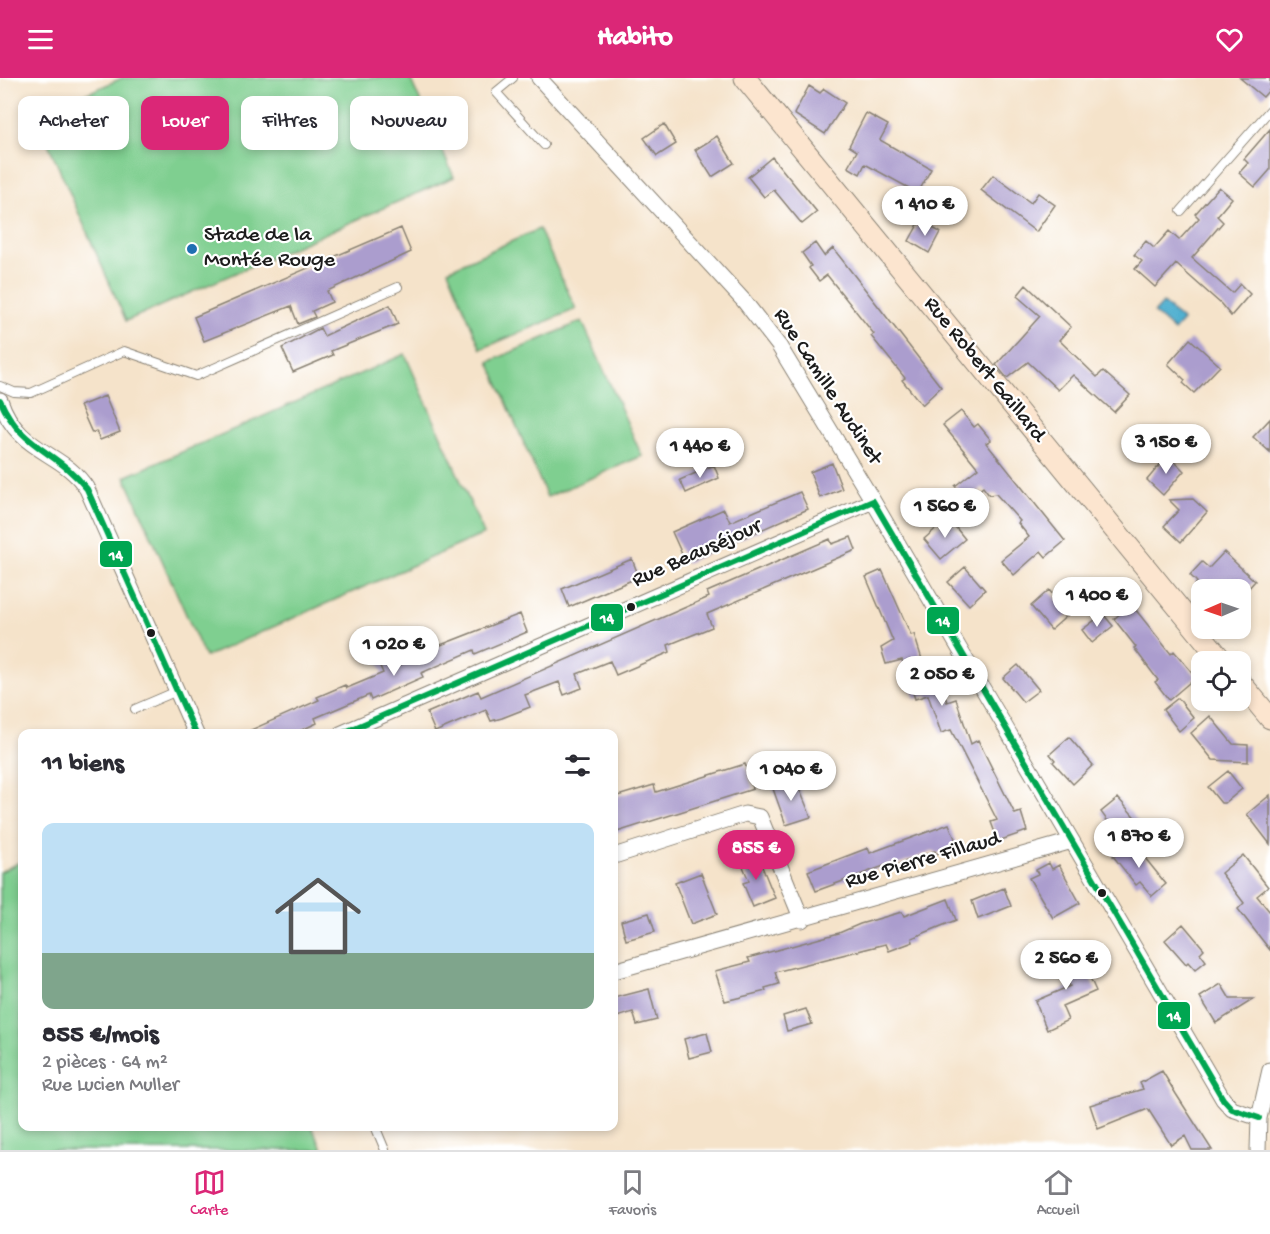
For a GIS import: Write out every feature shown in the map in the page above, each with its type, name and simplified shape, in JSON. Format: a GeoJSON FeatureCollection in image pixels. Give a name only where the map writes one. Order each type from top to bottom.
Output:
{"type":"FeatureCollection","features":[{"type":"Feature","properties":{"kind":"street","name":"Rue Camille Audinet"},"geometry":{"type":"LineString","coordinates":[[539,78],[758,319],[791,364],[1223,1099],[1232,1108],[1259,1118]]}},
{"type":"Feature","properties":{"kind":"street","name":"Rue Robert Gaillard"},"geometry":{"type":"LineString","coordinates":[[745,78],[1214,651]]}},
{"type":"Feature","properties":{"kind":"street"},"geometry":{"type":"LineString","coordinates":[[0,400],[14,427],[32,446],[80,478],[194,729]]}},
{"type":"Feature","properties":{"kind":"street","name":"Rue Beauséjour"},"geometry":{"type":"LineString","coordinates":[[351,729],[873,501]]}},
{"type":"Feature","properties":{"kind":"street"},"geometry":{"type":"LineString","coordinates":[[1251,695],[1270,718]]}},
{"type":"Feature","properties":{"kind":"street"},"geometry":{"type":"LineString","coordinates":[[618,855],[745,814],[760,816],[802,920]]}},
{"type":"Feature","properties":{"kind":"street","name":"Rue Pierre Fillaud"},"geometry":{"type":"LineString","coordinates":[[618,970],[802,920],[1072,841]]}},
{"type":"Feature","properties":{"kind":"street"},"geometry":{"type":"LineString","coordinates":[[1258,1150],[1259,1118],[1270,1070]]}},
{"type":"Feature","properties":{"kind":"lane"},"geometry":{"type":"LineString","coordinates":[[513,78],[496,92],[544,145]]}},
{"type":"Feature","properties":{"kind":"lane"},"geometry":{"type":"LineString","coordinates":[[1180,211],[1270,110]]}},
{"type":"Feature","properties":{"kind":"lane"},"geometry":{"type":"LineString","coordinates":[[0,386],[14,392],[31,393],[124,351],[196,376],[398,287]]}},
{"type":"Feature","properties":{"kind":"lane"},"geometry":{"type":"LineString","coordinates":[[135,709],[177,691]]}},
{"type":"Feature","properties":{"kind":"lane"},"geometry":{"type":"LineString","coordinates":[[377,1131],[385,1150]]}},
{"type":"Feature","properties":{"kind":"green space","name":"Stade de la Montée Rouge"},"geometry":{"type":"Polygon","coordinates":[[[122,78],[410,78],[418,96],[350,96],[350,150],[442,150],[454,177],[126,321],[51,150],[129,150],[129,96],[81,96],[122,78]]]}},
{"type":"Feature","properties":{"kind":"green space"},"geometry":{"type":"Polygon","coordinates":[[[539,229],[576,309],[481,349],[448,270],[539,229]]]}},
{"type":"Feature","properties":{"kind":"green space"},"geometry":{"type":"Polygon","coordinates":[[[582,321],[642,456],[547,497],[489,362],[582,321]]]}},
{"type":"Feature","properties":{"kind":"green space"},"geometry":{"type":"Polygon","coordinates":[[[405,354],[484,534],[205,657],[125,477],[405,354]]]}},
{"type":"Feature","properties":{"kind":"green space"},"geometry":{"type":"Polygon","coordinates":[[[18,863],[18,1131],[314,1131],[323,1150],[0,1150],[0,872],[18,863]]]}},
{"type":"Feature","properties":{"kind":"water"},"geometry":{"type":"Polygon","coordinates":[[[1163,303],[1183,321],[1174,331],[1154,313],[1163,303]]]}},
{"type":"Feature","properties":{"kind":"building"},"geometry":{"type":"Polygon","coordinates":[[[1240,78],[1270,78],[1270,89],[1263,97],[1240,78]]]}},
{"type":"Feature","properties":{"kind":"building"},"geometry":{"type":"Polygon","coordinates":[[[809,86],[820,93],[824,89],[845,103],[825,134],[794,114],[809,86]]]}},
{"type":"Feature","properties":{"kind":"building"},"geometry":{"type":"Polygon","coordinates":[[[866,113],[888,125],[880,140],[931,169],[918,193],[865,164],[860,174],[848,167],[857,151],[849,146],[866,113]]]}},
{"type":"Feature","properties":{"kind":"building"},"geometry":{"type":"Polygon","coordinates":[[[664,124],[676,144],[657,156],[644,138],[664,124]]]}},
{"type":"Feature","properties":{"kind":"building"},"geometry":{"type":"Polygon","coordinates":[[[1270,129],[1270,170],[1255,187],[1239,173],[1248,163],[1244,159],[1270,129]]]}},
{"type":"Feature","properties":{"kind":"building"},"geometry":{"type":"Polygon","coordinates":[[[717,136],[734,163],[712,177],[695,150],[717,136]]]}},
{"type":"Feature","properties":{"kind":"building"},"geometry":{"type":"Polygon","coordinates":[[[772,157],[817,212],[802,224],[774,190],[764,197],[748,177],[772,157]]]}},
{"type":"Feature","properties":{"kind":"building"},"geometry":{"type":"Polygon","coordinates":[[[993,175],[1031,203],[1038,193],[1055,205],[1036,232],[981,190],[993,175]]]}},
{"type":"Feature","properties":{"kind":"building"},"geometry":{"type":"Polygon","coordinates":[[[1219,187],[1232,198],[1217,216],[1223,222],[1192,258],[1232,293],[1240,284],[1250,294],[1231,316],[1221,304],[1176,264],[1155,287],[1135,269],[1142,261],[1134,255],[1146,241],[1154,248],[1169,231],[1179,240],[1199,218],[1195,214],[1219,187]]]}},
{"type":"Feature","properties":{"kind":"building"},"geometry":{"type":"Polygon","coordinates":[[[920,221],[940,232],[929,253],[909,241],[920,221]]]}},
{"type":"Feature","properties":{"kind":"building"},"geometry":{"type":"Polygon","coordinates":[[[401,228],[411,252],[327,291],[332,302],[312,311],[315,317],[298,324],[291,306],[204,341],[194,317],[401,228]]]}},
{"type":"Feature","properties":{"kind":"building"},"geometry":{"type":"Polygon","coordinates":[[[815,243],[824,256],[833,248],[941,387],[922,405],[902,380],[905,378],[871,336],[874,334],[827,275],[819,281],[809,268],[811,266],[802,253],[815,243]]]}},
{"type":"Feature","properties":{"kind":"building"},"geometry":{"type":"Polygon","coordinates":[[[1026,285],[1071,327],[1059,340],[1097,377],[1103,371],[1130,395],[1114,412],[1073,375],[1058,390],[1028,362],[1007,378],[996,365],[1040,316],[1017,296],[1026,285]]]}},
{"type":"Feature","properties":{"kind":"building"},"geometry":{"type":"Polygon","coordinates":[[[390,305],[398,324],[331,351],[333,355],[293,372],[282,348],[320,328],[324,336],[390,305]]]}},
{"type":"Feature","properties":{"kind":"building"},"geometry":{"type":"Polygon","coordinates":[[[1190,339],[1220,366],[1194,393],[1183,383],[1185,380],[1168,364],[1190,339]]]}},
{"type":"Feature","properties":{"kind":"building"},"geometry":{"type":"Polygon","coordinates":[[[105,396],[120,432],[100,440],[96,431],[92,433],[80,406],[105,396]]]}},
{"type":"Feature","properties":{"kind":"building"},"geometry":{"type":"Polygon","coordinates":[[[961,411],[974,427],[978,424],[991,440],[986,443],[1065,541],[1046,557],[1041,551],[1014,575],[1001,560],[1029,537],[1018,523],[1020,521],[996,494],[989,495],[983,487],[967,500],[955,486],[978,468],[943,425],[961,411]]]}},
{"type":"Feature","properties":{"kind":"building"},"geometry":{"type":"Polygon","coordinates":[[[1270,419],[1270,452],[1253,437],[1270,419]]]}},
{"type":"Feature","properties":{"kind":"building"},"geometry":{"type":"Polygon","coordinates":[[[1168,455],[1184,471],[1163,495],[1147,480],[1168,455]]]}},
{"type":"Feature","properties":{"kind":"building"},"geometry":{"type":"Polygon","coordinates":[[[832,463],[842,489],[820,498],[810,472],[832,463]]]}},
{"type":"Feature","properties":{"kind":"building"},"geometry":{"type":"Polygon","coordinates":[[[714,465],[719,478],[686,493],[680,480],[714,465]]]}},
{"type":"Feature","properties":{"kind":"building"},"geometry":{"type":"Polygon","coordinates":[[[800,492],[808,509],[686,563],[672,532],[724,509],[730,522],[800,492]]]}},
{"type":"Feature","properties":{"kind":"building"},"geometry":{"type":"Polygon","coordinates":[[[1193,499],[1207,512],[1181,542],[1164,526],[1179,510],[1169,500],[1193,499]]]}},
{"type":"Feature","properties":{"kind":"building"},"geometry":{"type":"Polygon","coordinates":[[[948,518],[965,539],[941,559],[924,539],[948,518]]]}},
{"type":"Feature","properties":{"kind":"building"},"geometry":{"type":"Polygon","coordinates":[[[851,537],[856,550],[707,614],[712,627],[668,645],[670,652],[616,675],[610,661],[577,674],[582,688],[564,695],[559,682],[525,695],[530,707],[502,718],[491,721],[486,710],[442,729],[434,729],[427,713],[478,691],[481,697],[709,597],[707,592],[830,539],[832,544],[851,537]]]}},
{"type":"Feature","properties":{"kind":"building"},"geometry":{"type":"Polygon","coordinates":[[[1224,552],[1255,581],[1251,586],[1251,579],[1194,579],[1190,575],[1202,562],[1209,568],[1224,552]]]}},
{"type":"Feature","properties":{"kind":"building"},"geometry":{"type":"Polygon","coordinates":[[[632,559],[639,577],[569,607],[562,589],[632,559]]]}},
{"type":"Feature","properties":{"kind":"building"},"geometry":{"type":"Polygon","coordinates":[[[965,567],[985,590],[969,605],[948,582],[965,567]]]}},
{"type":"Feature","properties":{"kind":"building"},"geometry":{"type":"Polygon","coordinates":[[[882,570],[911,635],[914,634],[925,669],[935,666],[947,702],[956,699],[971,744],[978,740],[1015,814],[1021,812],[1027,831],[998,841],[991,822],[997,820],[951,730],[941,733],[928,695],[915,699],[902,660],[886,664],[881,648],[893,641],[866,577],[882,570]]]}},
{"type":"Feature","properties":{"kind":"building"},"geometry":{"type":"Polygon","coordinates":[[[1049,590],[1069,614],[1051,630],[1031,606],[1049,590]]]}},
{"type":"Feature","properties":{"kind":"building"},"geometry":{"type":"Polygon","coordinates":[[[1131,604],[1171,654],[1174,651],[1191,671],[1191,681],[1169,700],[1155,682],[1158,680],[1134,648],[1136,647],[1114,619],[1131,604]]]}},
{"type":"Feature","properties":{"kind":"building"},"geometry":{"type":"Polygon","coordinates":[[[520,614],[527,632],[475,654],[474,650],[421,673],[423,677],[371,700],[369,695],[315,718],[317,723],[304,729],[253,729],[319,700],[317,697],[383,673],[374,653],[395,667],[429,652],[428,650],[520,614]]]}},
{"type":"Feature","properties":{"kind":"building"},"geometry":{"type":"Polygon","coordinates":[[[1103,614],[1113,626],[1092,643],[1082,630],[1103,614]]]}},
{"type":"Feature","properties":{"kind":"building"},"geometry":{"type":"Polygon","coordinates":[[[1018,665],[1039,690],[1023,702],[1003,678],[1018,665]]]}},
{"type":"Feature","properties":{"kind":"building"},"geometry":{"type":"Polygon","coordinates":[[[1178,698],[1194,718],[1179,731],[1163,710],[1178,698]]]}},
{"type":"Feature","properties":{"kind":"building"},"geometry":{"type":"Polygon","coordinates":[[[1210,716],[1233,744],[1248,745],[1248,762],[1213,760],[1191,733],[1210,716]]]}},
{"type":"Feature","properties":{"kind":"building"},"geometry":{"type":"Polygon","coordinates":[[[1069,737],[1093,765],[1073,784],[1053,762],[1055,760],[1050,754],[1069,737]]]}},
{"type":"Feature","properties":{"kind":"building"},"geometry":{"type":"Polygon","coordinates":[[[745,764],[753,789],[618,832],[618,796],[654,785],[656,792],[745,764]]]}},
{"type":"Feature","properties":{"kind":"building"},"geometry":{"type":"Polygon","coordinates":[[[1228,771],[1242,789],[1225,803],[1221,803],[1208,787],[1228,771]]]}},
{"type":"Feature","properties":{"kind":"building"},"geometry":{"type":"Polygon","coordinates":[[[789,779],[792,785],[797,783],[811,817],[786,825],[772,786],[789,779]]]}},
{"type":"Feature","properties":{"kind":"building"},"geometry":{"type":"Polygon","coordinates":[[[1270,795],[1270,844],[1247,814],[1270,795]]]}},
{"type":"Feature","properties":{"kind":"building"},"geometry":{"type":"Polygon","coordinates":[[[1118,798],[1145,829],[1125,845],[1101,812],[1118,798]]]}},
{"type":"Feature","properties":{"kind":"building"},"geometry":{"type":"Polygon","coordinates":[[[949,824],[958,846],[936,854],[935,851],[893,866],[892,863],[816,891],[808,871],[868,848],[870,853],[949,824]]]}},
{"type":"Feature","properties":{"kind":"building"},"geometry":{"type":"Polygon","coordinates":[[[1132,842],[1166,884],[1152,896],[1140,882],[1136,885],[1113,856],[1132,842]]]}},
{"type":"Feature","properties":{"kind":"building"},"geometry":{"type":"Polygon","coordinates":[[[756,852],[775,898],[753,907],[743,883],[749,881],[740,859],[756,852]]]}},
{"type":"Feature","properties":{"kind":"building"},"geometry":{"type":"Polygon","coordinates":[[[1243,855],[1268,887],[1257,896],[1270,912],[1270,950],[1238,909],[1244,903],[1221,873],[1243,855]]]}},
{"type":"Feature","properties":{"kind":"building"},"geometry":{"type":"Polygon","coordinates":[[[1049,863],[1052,869],[1059,865],[1080,903],[1053,918],[1029,878],[1038,874],[1036,870],[1049,863]]]}},
{"type":"Feature","properties":{"kind":"building"},"geometry":{"type":"Polygon","coordinates":[[[701,873],[717,914],[691,924],[675,883],[701,873]]]}},
{"type":"Feature","properties":{"kind":"building"},"geometry":{"type":"Polygon","coordinates":[[[1004,888],[1011,906],[978,919],[972,901],[1004,888]]]}},
{"type":"Feature","properties":{"kind":"building"},"geometry":{"type":"Polygon","coordinates":[[[948,899],[956,920],[912,938],[913,942],[889,951],[886,944],[775,972],[779,984],[765,988],[766,991],[725,1001],[715,971],[750,962],[748,958],[839,933],[860,924],[902,912],[904,916],[948,899]]]}},
{"type":"Feature","properties":{"kind":"building"},"geometry":{"type":"Polygon","coordinates":[[[649,913],[655,932],[626,940],[621,921],[649,913]]]}},
{"type":"Feature","properties":{"kind":"building"},"geometry":{"type":"Polygon","coordinates":[[[1183,924],[1204,949],[1200,953],[1206,961],[1195,970],[1188,962],[1186,964],[1165,940],[1183,924]]]}},
{"type":"Feature","properties":{"kind":"building"},"geometry":{"type":"Polygon","coordinates":[[[1078,951],[1096,991],[1062,1006],[1068,1020],[1047,1030],[1035,1001],[1070,986],[1058,957],[1078,951]]]}},
{"type":"Feature","properties":{"kind":"building"},"geometry":{"type":"Polygon","coordinates":[[[1221,984],[1230,999],[1254,999],[1216,1023],[1200,997],[1221,984]]]}},
{"type":"Feature","properties":{"kind":"building"},"geometry":{"type":"Polygon","coordinates":[[[649,989],[657,1020],[637,1025],[633,1012],[618,1017],[618,997],[649,989]]]}},
{"type":"Feature","properties":{"kind":"building"},"geometry":{"type":"Polygon","coordinates":[[[806,1009],[812,1024],[787,1031],[783,1016],[806,1009]]]}},
{"type":"Feature","properties":{"kind":"building"},"geometry":{"type":"Polygon","coordinates":[[[707,1033],[712,1052],[689,1058],[684,1039],[707,1033]]]}},
{"type":"Feature","properties":{"kind":"building"},"geometry":{"type":"Polygon","coordinates":[[[1162,1071],[1212,1150],[1192,1150],[1185,1136],[1171,1145],[1148,1109],[1098,1129],[1090,1105],[1143,1089],[1140,1083],[1162,1071]]]}},
{"type":"Feature","properties":{"kind":"transit line","name":"14"},"geometry":{"type":"LineString","coordinates":[[0,400],[19,430],[76,476],[87,489],[194,729]]}},
{"type":"Feature","properties":{"kind":"transit line","name":"14"},"geometry":{"type":"LineString","coordinates":[[873,501],[1223,1099],[1232,1109],[1259,1118]]}},
{"type":"Feature","properties":{"kind":"transit line","name":"14"},"geometry":{"type":"LineString","coordinates":[[352,729],[873,501]]}},
{"type":"Feature","properties":{"kind":"place","name":"Stade de la Montée Rouge"},"geometry":{"type":"Point","coordinates":[192,249]}}]}
